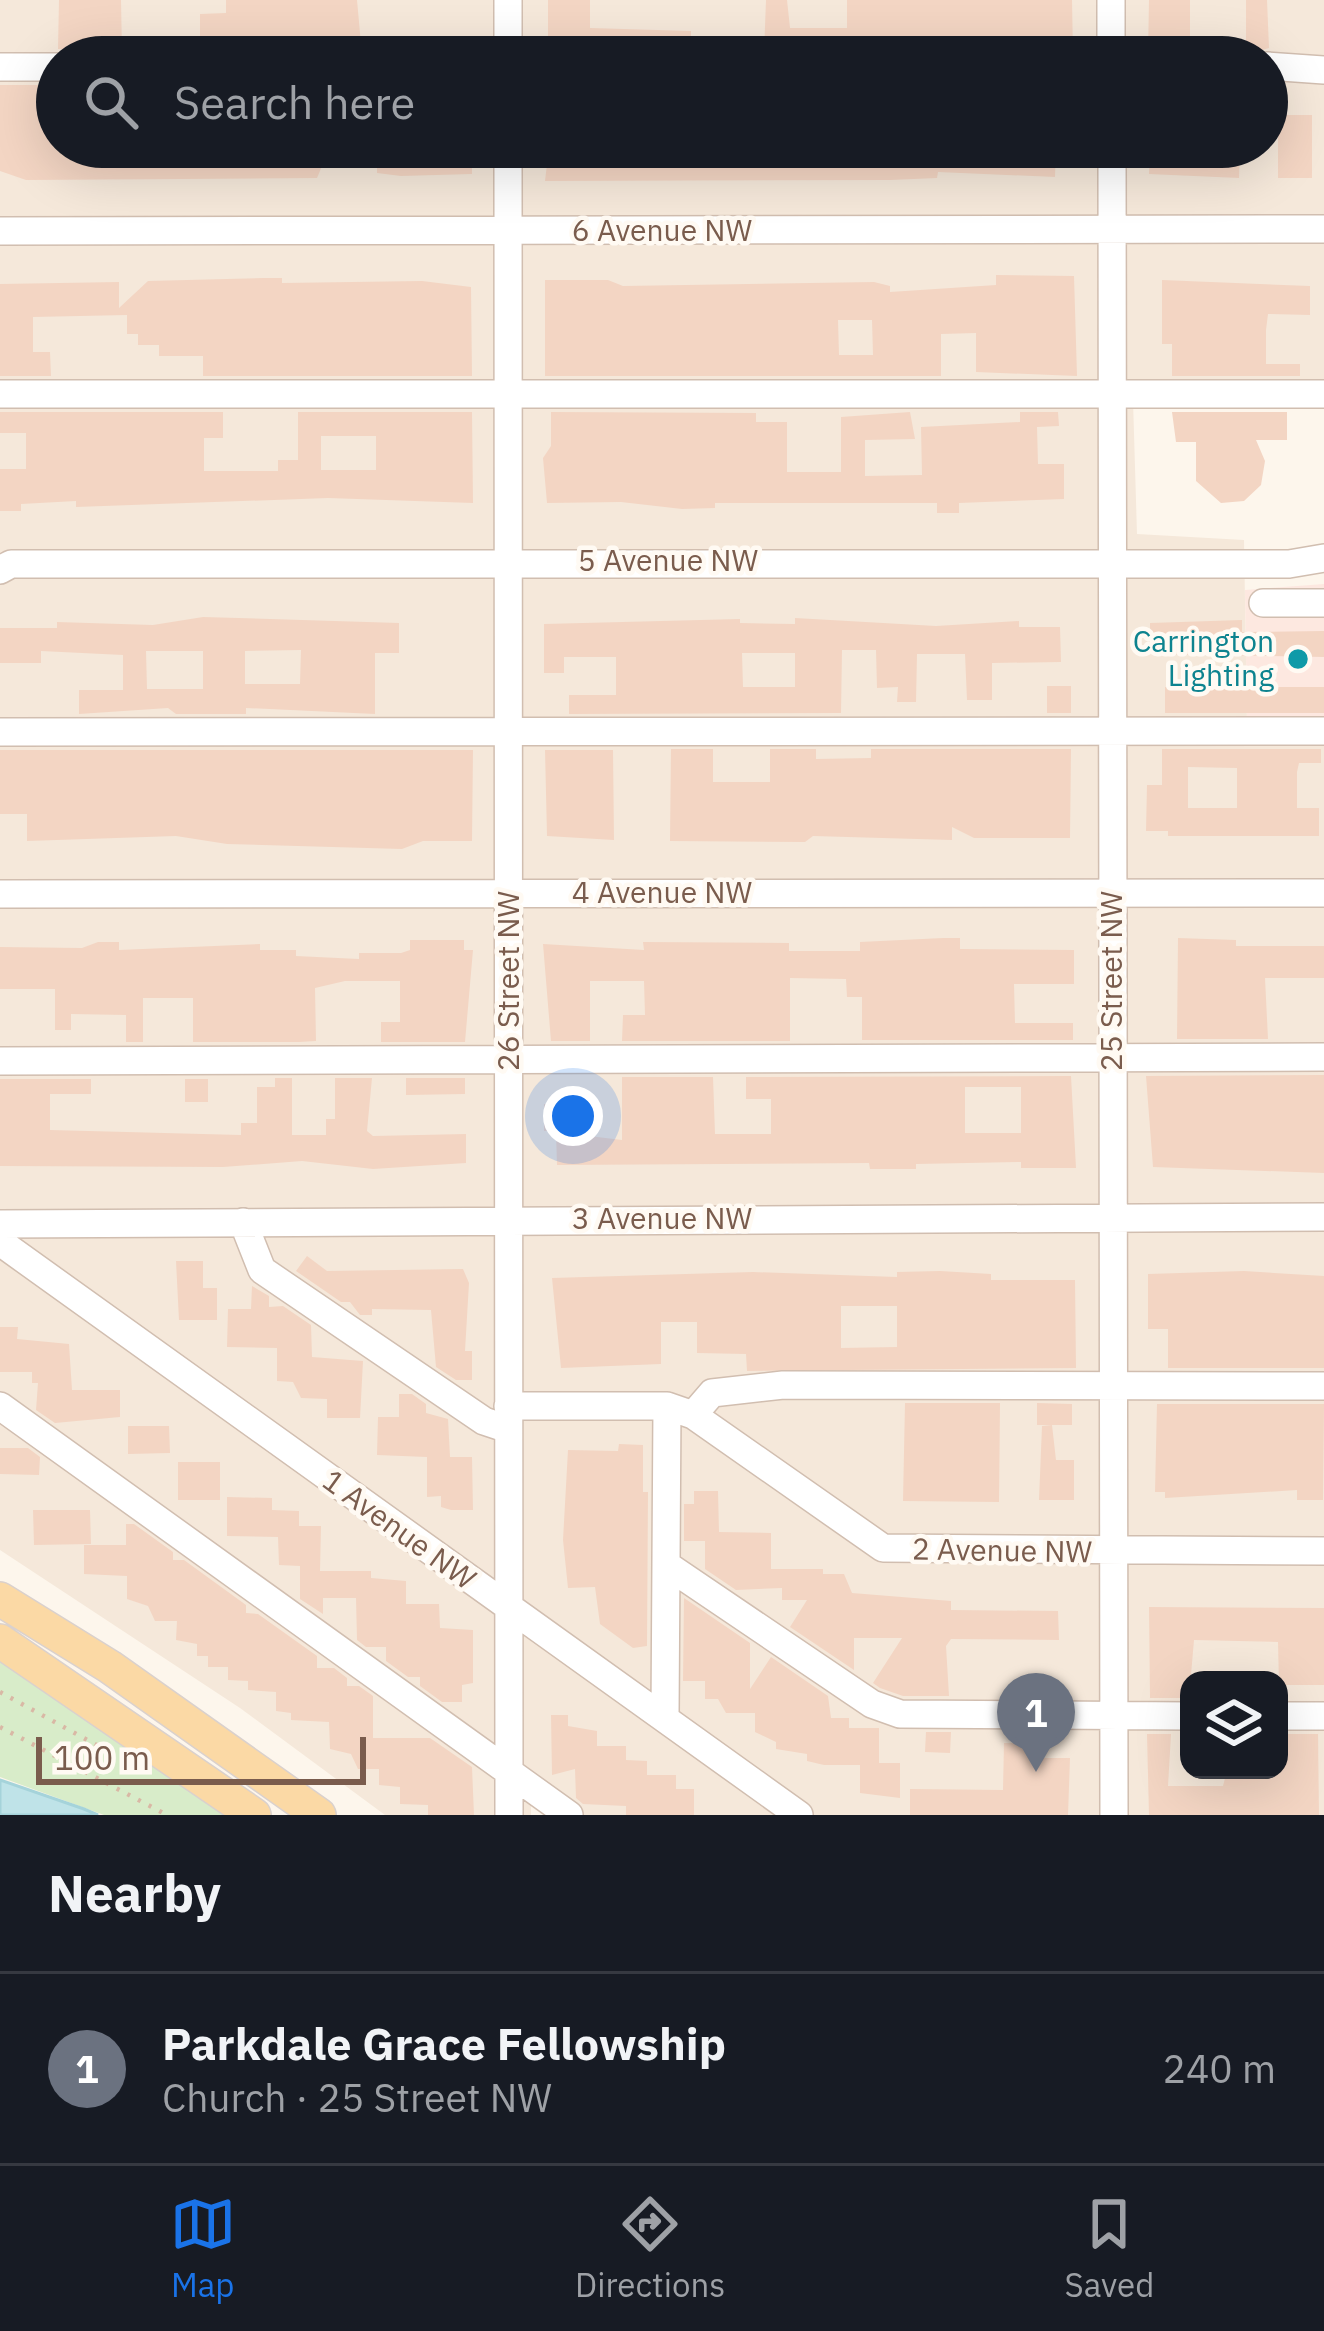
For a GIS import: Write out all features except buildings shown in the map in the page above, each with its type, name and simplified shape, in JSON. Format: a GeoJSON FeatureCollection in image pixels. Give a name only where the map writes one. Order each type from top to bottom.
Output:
{"type":"FeatureCollection","features":[{"type":"Feature","properties":{"kind":"main road"},"geometry":{"type":"LineString","coordinates":[[0,1599],[110,1667],[319,1815]]}},
{"type":"Feature","properties":{"kind":"main road"},"geometry":{"type":"LineString","coordinates":[[0,1641],[254,1815]]}},
{"type":"Feature","properties":{"kind":"street"},"geometry":{"type":"LineString","coordinates":[[508,0],[508,36]]}},
{"type":"Feature","properties":{"kind":"street"},"geometry":{"type":"LineString","coordinates":[[1111,0],[1111,36]]}},
{"type":"Feature","properties":{"kind":"street"},"geometry":{"type":"LineString","coordinates":[[0,67],[36,67]]}},
{"type":"Feature","properties":{"kind":"street"},"geometry":{"type":"LineString","coordinates":[[1288,67],[1324,70]]}},
{"type":"Feature","properties":{"kind":"street","name":"26 Street NW"},"geometry":{"type":"LineString","coordinates":[[508,168],[509,1815]]}},
{"type":"Feature","properties":{"kind":"street","name":"25 Street NW"},"geometry":{"type":"LineString","coordinates":[[1112,168],[1114,1815]]}},
{"type":"Feature","properties":{"kind":"street","name":"6 Avenue NW"},"geometry":{"type":"LineString","coordinates":[[0,231],[1324,230]]}},
{"type":"Feature","properties":{"kind":"street"},"geometry":{"type":"LineString","coordinates":[[0,394],[1324,394]]}},
{"type":"Feature","properties":{"kind":"street","name":"5 Avenue NW"},"geometry":{"type":"LineString","coordinates":[[4,564],[1289,564],[1324,559]]}},
{"type":"Feature","properties":{"kind":"street"},"geometry":{"type":"LineString","coordinates":[[1263,603],[1324,603]]}},
{"type":"Feature","properties":{"kind":"street"},"geometry":{"type":"LineString","coordinates":[[0,732],[1324,730]]}},
{"type":"Feature","properties":{"kind":"street","name":"4 Avenue NW"},"geometry":{"type":"LineString","coordinates":[[0,894],[1324,893]]}},
{"type":"Feature","properties":{"kind":"street"},"geometry":{"type":"LineString","coordinates":[[0,1061],[1324,1057]]}},
{"type":"Feature","properties":{"kind":"street","name":"3 Avenue NW"},"geometry":{"type":"LineString","coordinates":[[0,1224],[1324,1217]]}},
{"type":"Feature","properties":{"kind":"street"},"geometry":{"type":"LineString","coordinates":[[243,1222],[262,1270],[484,1421],[680,1410],[712,1393],[746,1388],[1324,1386]]}},
{"type":"Feature","properties":{"kind":"street","name":"1 Avenue NW"},"geometry":{"type":"LineString","coordinates":[[0,1242],[800,1815]]}},
{"type":"Feature","properties":{"kind":"street"},"geometry":{"type":"LineString","coordinates":[[0,1406],[569,1815]]}},
{"type":"Feature","properties":{"kind":"street"},"geometry":{"type":"LineString","coordinates":[[665,1717],[668,1566],[680,1410]]}},
{"type":"Feature","properties":{"kind":"street","name":"2 Avenue NW"},"geometry":{"type":"LineString","coordinates":[[680,1410],[883,1548],[1324,1551]]}},
{"type":"Feature","properties":{"kind":"street"},"geometry":{"type":"LineString","coordinates":[[668,1566],[872,1704],[900,1714],[952,1718],[1180,1716]]}},
{"type":"Feature","properties":{"kind":"street"},"geometry":{"type":"LineString","coordinates":[[1288,1716],[1324,1716]]}},
{"type":"Feature","properties":{"kind":"path"},"geometry":{"type":"LineString","coordinates":[[0,1692],[112,1753]]}},
{"type":"Feature","properties":{"kind":"path"},"geometry":{"type":"LineString","coordinates":[[0,1727],[167,1815]]}},
{"type":"Feature","properties":{"kind":"shaded area"},"geometry":{"type":"Polygon","coordinates":[[[0,0],[1324,0],[1324,400],[1133,400],[1137,534],[1244,540],[1247,724],[1324,723],[1324,1815],[559,1815],[531,1797],[531,1815],[385,1815],[240,1708],[0,1550],[0,0]]]}},
{"type":"Feature","properties":{"kind":"shaded area"},"geometry":{"type":"Polygon","coordinates":[[[1324,584],[1324,723],[1247,724],[1245,590],[1324,584]]]}},
{"type":"Feature","properties":{"kind":"green space"},"geometry":{"type":"Polygon","coordinates":[[[0,1657],[228,1815],[104,1815],[0,1777],[0,1657]]]}},
{"type":"Feature","properties":{"kind":"water"},"geometry":{"type":"Polygon","coordinates":[[[0,1780],[84,1809],[98,1815],[0,1815],[0,1780]]]}},
{"type":"Feature","properties":{"kind":"place","name":"Carrington Lighting"},"geometry":{"type":"Point","coordinates":[1298,659]}},
{"type":"Feature","properties":{"kind":"place","name":"Parkdale Grace Fellowship"},"geometry":{"type":"Point","coordinates":[1036,1772]}}]}
